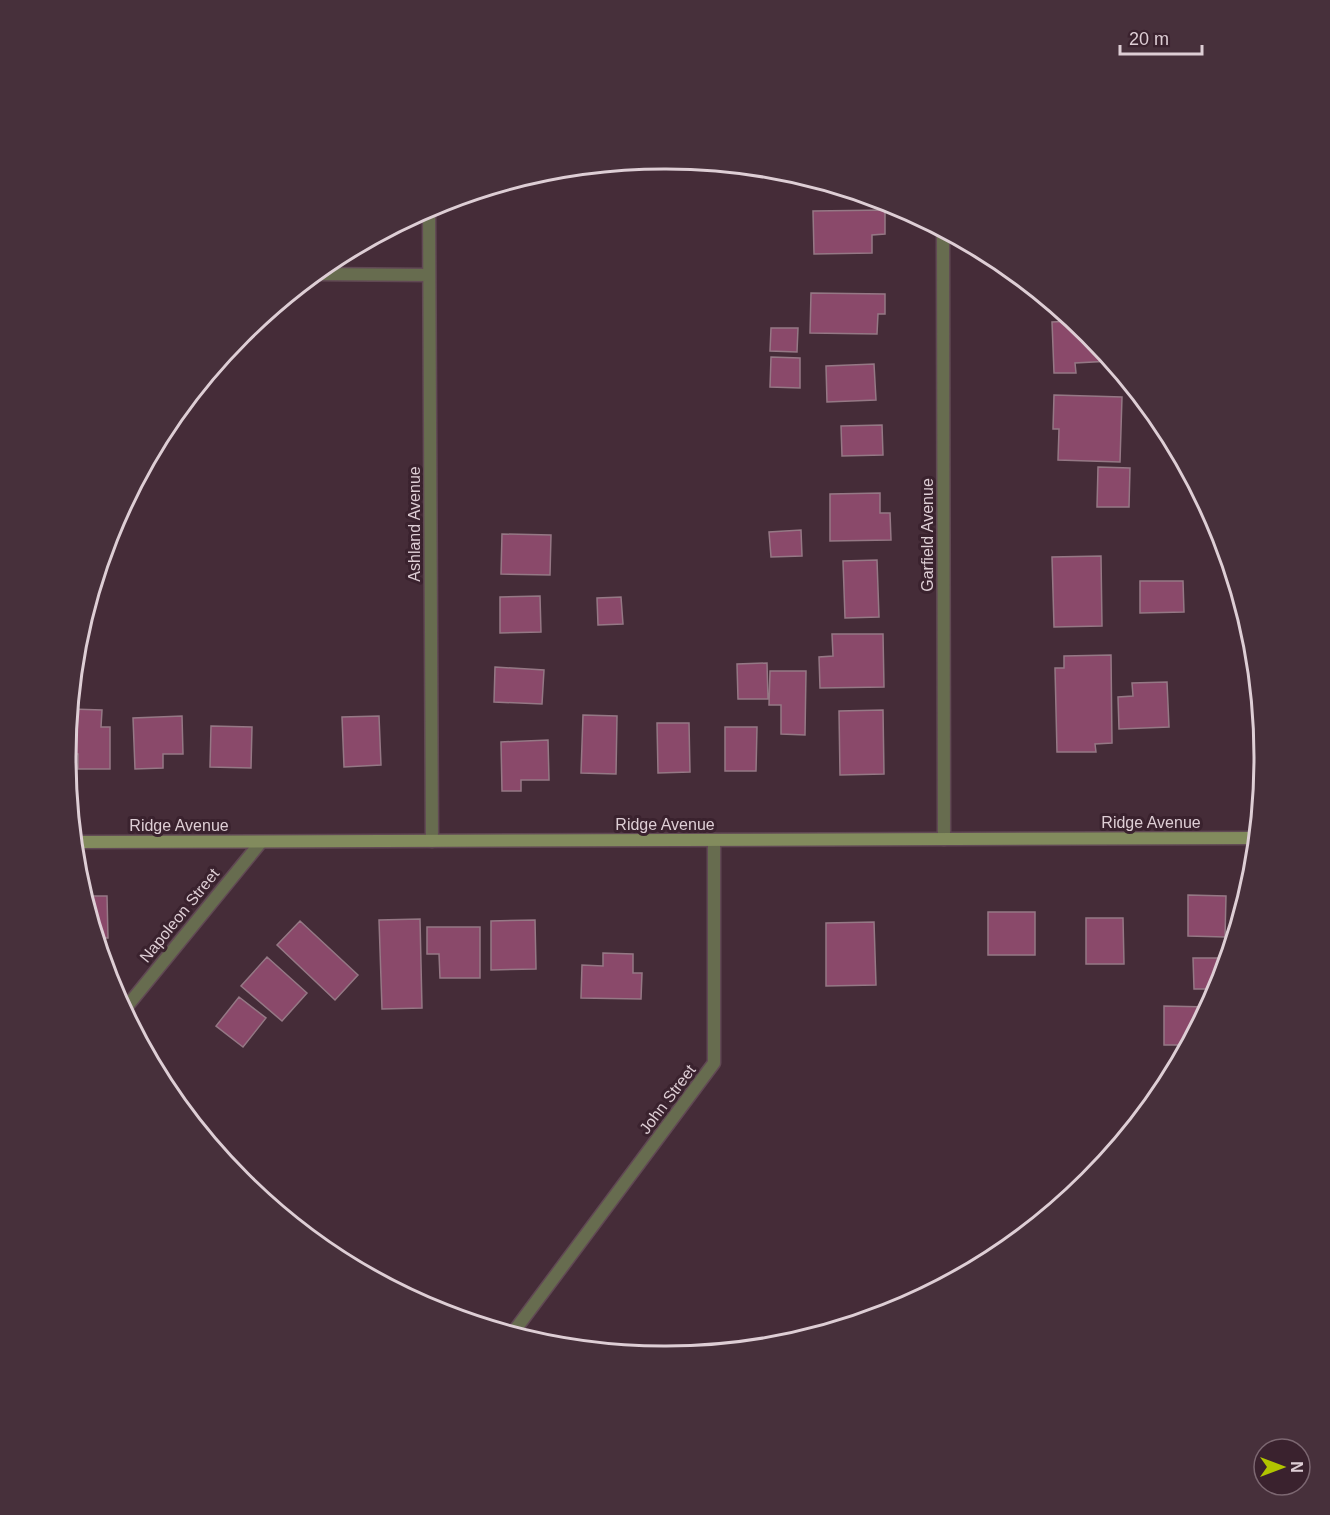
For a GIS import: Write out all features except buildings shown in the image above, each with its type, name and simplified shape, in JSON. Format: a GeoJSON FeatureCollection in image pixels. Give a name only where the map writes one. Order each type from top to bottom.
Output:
{"type":"FeatureCollection","features":[{"type":"Feature","properties":{"kind":"street","name":"Ashland Avenue"},"geometry":{"type":"LineString","coordinates":[[429,219],[432,841]]}},
{"type":"Feature","properties":{"kind":"street","name":"Garfield Avenue"},"geometry":{"type":"LineString","coordinates":[[943,240],[944,839]]}},
{"type":"Feature","properties":{"kind":"street"},"geometry":{"type":"LineString","coordinates":[[330,274],[429,275]]}},
{"type":"Feature","properties":{"kind":"street","name":"Ridge Avenue"},"geometry":{"type":"LineString","coordinates":[[83,842],[1247,838]]}},
{"type":"Feature","properties":{"kind":"street","name":"John Street"},"geometry":{"type":"LineString","coordinates":[[517,1327],[714,1063],[714,840]]}},
{"type":"Feature","properties":{"kind":"street","name":"Napoleon Street"},"geometry":{"type":"LineString","coordinates":[[130,1003],[261,842]]}}]}
